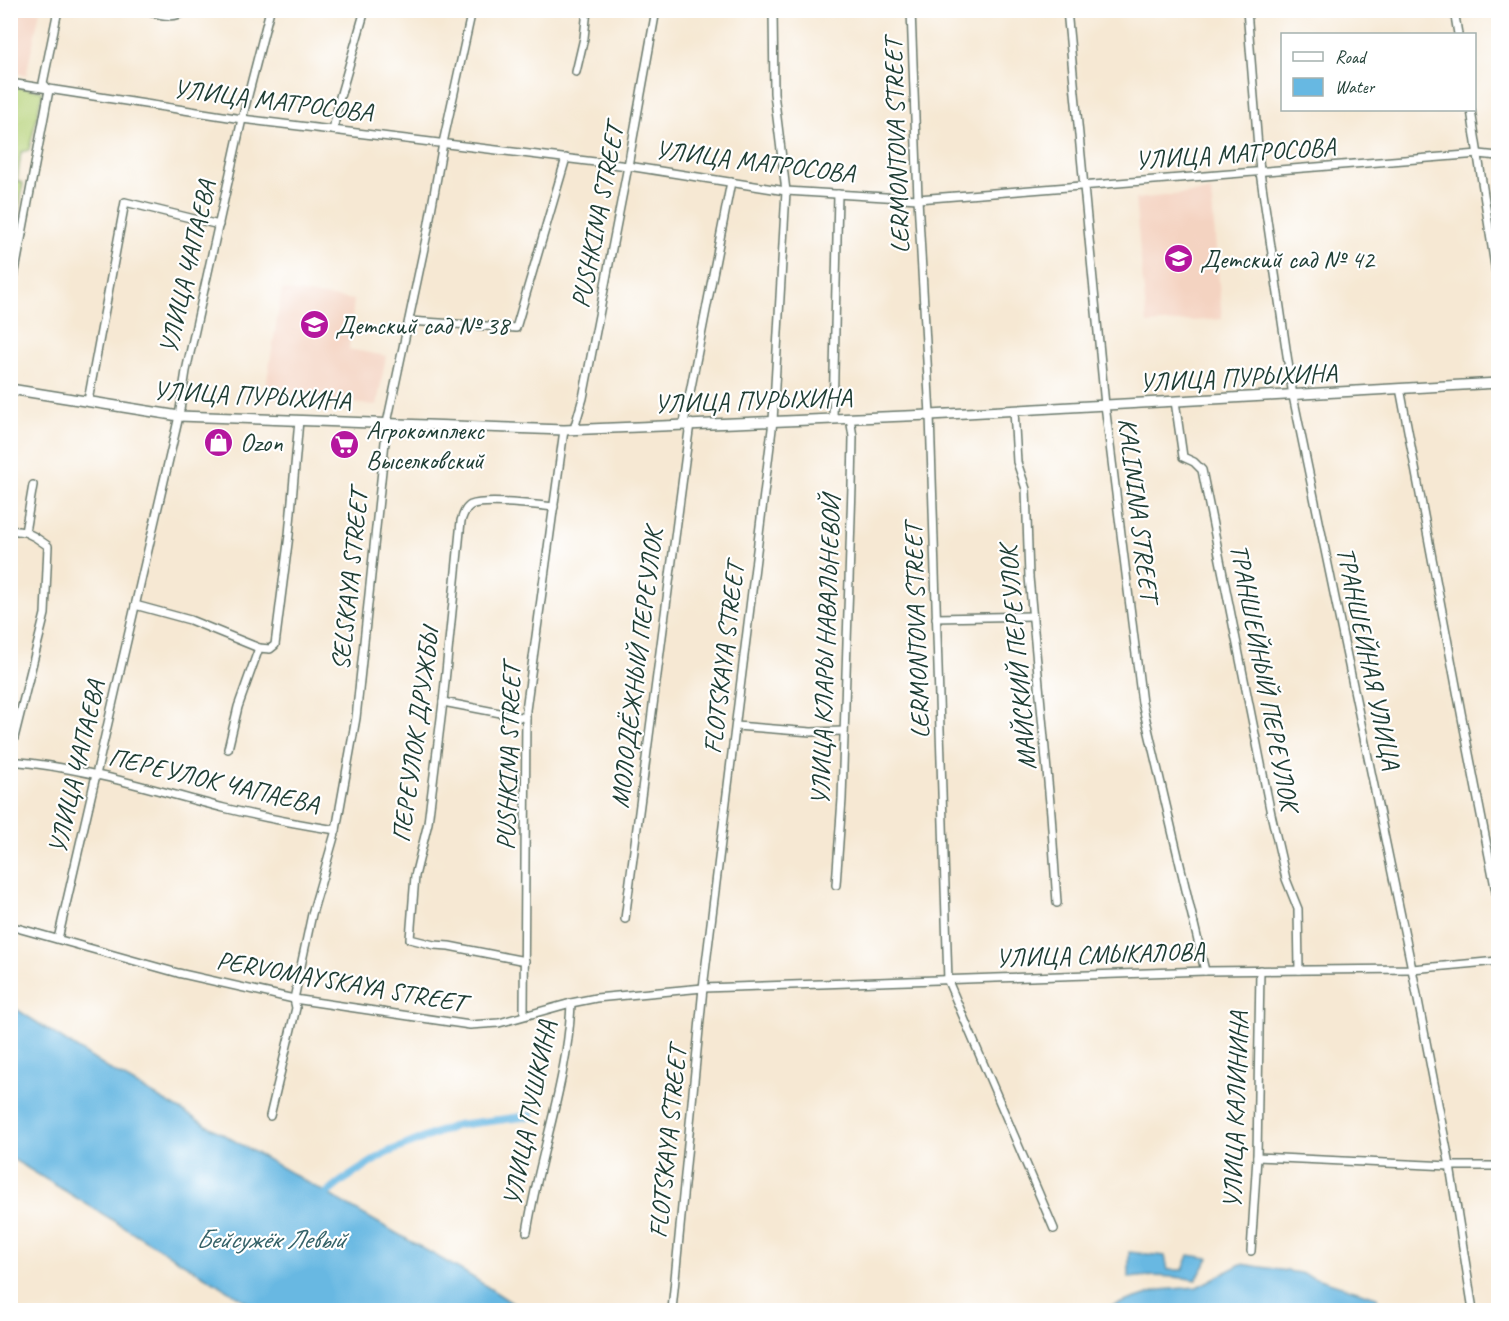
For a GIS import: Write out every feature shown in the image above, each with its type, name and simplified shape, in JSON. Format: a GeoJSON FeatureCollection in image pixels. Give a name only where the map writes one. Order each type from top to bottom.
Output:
{"type":"FeatureCollection","features":[{"type":"Feature","properties":{"kind":"street"},"geometry":{"type":"LineString","coordinates":[[141,10],[174,17],[184,14],[186,10]]}},
{"type":"Feature","properties":{"kind":"street","name":"УЛИЦА ЧАПАЕВА"},"geometry":{"type":"LineString","coordinates":[[58,939],[179,416],[186,371],[242,119],[270,10]]}},
{"type":"Feature","properties":{"kind":"street"},"geometry":{"type":"LineString","coordinates":[[333,130],[365,10]]}},
{"type":"Feature","properties":{"kind":"street","name":"SELSKAYA STREET"},"geometry":{"type":"LineString","coordinates":[[270,1116],[296,1008],[294,999],[312,914],[336,830],[356,718],[387,423],[472,10]]}},
{"type":"Feature","properties":{"kind":"street"},"geometry":{"type":"LineString","coordinates":[[576,72],[584,38],[587,10]]}},
{"type":"Feature","properties":{"kind":"street","name":"PUSHKINA STREET"},"geometry":{"type":"LineString","coordinates":[[574,429],[585,386],[656,10]]}},
{"type":"Feature","properties":{"kind":"street","name":"FLOTSKAYA STREET"},"geometry":{"type":"LineString","coordinates":[[672,1311],[703,988],[773,421],[786,191],[774,93],[773,10]]}},
{"type":"Feature","properties":{"kind":"street","name":"LERMONTOVA STREET"},"geometry":{"type":"LineString","coordinates":[[911,10],[918,199],[930,415],[948,981],[1054,1229]]}},
{"type":"Feature","properties":{"kind":"street","name":"KALININA STREET"},"geometry":{"type":"LineString","coordinates":[[1067,10],[1105,405],[1142,703],[1205,971]]}},
{"type":"Feature","properties":{"kind":"street","name":"ТРАНШЕЙНАЯ УЛИЦА"},"geometry":{"type":"LineString","coordinates":[[1247,10],[1260,172],[1293,396],[1412,969],[1450,1166],[1473,1311]]}},
{"type":"Feature","properties":{"kind":"street"},"geometry":{"type":"LineString","coordinates":[[1454,10],[1458,33]]}},
{"type":"Feature","properties":{"kind":"street"},"geometry":{"type":"LineString","coordinates":[[10,298],[49,90],[43,83],[58,11]]}},
{"type":"Feature","properties":{"kind":"street","name":"УЛИЦА МАТРОСОВА"},"geometry":{"type":"LineString","coordinates":[[10,83],[242,119],[628,166],[786,191],[918,199],[1479,154],[1498,156]]}},
{"type":"Feature","properties":{"kind":"street"},"geometry":{"type":"LineString","coordinates":[[1471,111],[1498,286]]}},
{"type":"Feature","properties":{"kind":"street"},"geometry":{"type":"LineString","coordinates":[[409,321],[516,328],[566,158]]}},
{"type":"Feature","properties":{"kind":"street","name":"МОЛОДЁЖНЫЙ ПЕРЕУЛОК"},"geometry":{"type":"LineString","coordinates":[[625,919],[687,423],[731,182]]}},
{"type":"Feature","properties":{"kind":"street"},"geometry":{"type":"LineString","coordinates":[[833,418],[838,194]]}},
{"type":"Feature","properties":{"kind":"street"},"geometry":{"type":"LineString","coordinates":[[88,402],[125,202],[219,225]]}},
{"type":"Feature","properties":{"kind":"street","name":"УЛИЦА ПУРЫХИНА"},"geometry":{"type":"LineString","coordinates":[[10,390],[179,416],[564,430],[687,423],[930,415],[1498,383]]}},
{"type":"Feature","properties":{"kind":"street"},"geometry":{"type":"LineString","coordinates":[[1400,388],[1498,902]]}},
{"type":"Feature","properties":{"kind":"street","name":"ТРАНШЕЙНЫЙ ПЕРЕУЛОК"},"geometry":{"type":"LineString","coordinates":[[1175,401],[1184,457],[1194,462],[1202,470],[1274,825],[1286,879],[1298,909],[1299,970]]}},
{"type":"Feature","properties":{"kind":"street","name":"МАЙСКИЙ ПЕРЕУЛОК"},"geometry":{"type":"LineString","coordinates":[[1014,410],[1017,462],[1026,489],[1032,616],[1057,903]]}},
{"type":"Feature","properties":{"kind":"street","name":"УЛИЦА КЛАРЫ НАВАЛЬНЕВОЙ"},"geometry":{"type":"LineString","coordinates":[[836,885],[844,731],[852,476],[853,437],[850,418]]}},
{"type":"Feature","properties":{"kind":"street"},"geometry":{"type":"LineString","coordinates":[[135,605],[190,620],[259,648],[270,649],[275,645],[289,535],[299,420]]}},
{"type":"Feature","properties":{"kind":"street","name":"PUSHKINA STREET"},"geometry":{"type":"LineString","coordinates":[[524,1015],[526,718],[564,430]]}},
{"type":"Feature","properties":{"kind":"street"},"geometry":{"type":"LineString","coordinates":[[25,532],[33,485]]}},
{"type":"Feature","properties":{"kind":"street","name":"ПЕРЕУЛОК ДРУЖБЫ"},"geometry":{"type":"LineString","coordinates":[[525,961],[424,944],[410,939],[415,876],[428,823],[443,702],[461,521],[465,511],[471,505],[511,503],[554,507]]}},
{"type":"Feature","properties":{"kind":"street"},"geometry":{"type":"LineString","coordinates":[[10,530],[25,532],[48,546],[45,614],[10,754]]}},
{"type":"Feature","properties":{"kind":"street"},"geometry":{"type":"LineString","coordinates":[[936,618],[1032,616]]}},
{"type":"Feature","properties":{"kind":"street"},"geometry":{"type":"LineString","coordinates":[[228,749],[238,706],[259,648]]}},
{"type":"Feature","properties":{"kind":"street"},"geometry":{"type":"LineString","coordinates":[[443,702],[526,718]]}},
{"type":"Feature","properties":{"kind":"street"},"geometry":{"type":"LineString","coordinates":[[736,726],[811,732],[844,731]]}},
{"type":"Feature","properties":{"kind":"street","name":"ПЕРЕУЛОК ЧАПАЕВА"},"geometry":{"type":"LineString","coordinates":[[10,761],[57,766],[96,774],[235,811],[336,830]]}},
{"type":"Feature","properties":{"kind":"street","name":"PERVOMAYSKAYA STREET"},"geometry":{"type":"LineString","coordinates":[[10,926],[178,973],[294,999],[470,1025],[498,1023],[571,1003],[636,993],[703,988]]}},
{"type":"Feature","properties":{"kind":"street","name":"УЛИЦА СМЫКАЛОВА"},"geometry":{"type":"LineString","coordinates":[[703,988],[1205,971],[1412,969],[1498,961]]}},
{"type":"Feature","properties":{"kind":"street","name":"УЛИЦА КАЛИНИНА"},"geometry":{"type":"LineString","coordinates":[[1251,1251],[1257,1157],[1260,970]]}},
{"type":"Feature","properties":{"kind":"street","name":"УЛИЦА ПУШКИНА"},"geometry":{"type":"LineString","coordinates":[[527,1232],[533,1192],[546,1149],[570,1031],[571,1003]]}},
{"type":"Feature","properties":{"kind":"street"},"geometry":{"type":"LineString","coordinates":[[1257,1157],[1498,1166]]}},
{"type":"Feature","properties":{"kind":"shaded area"},"geometry":{"type":"Polygon","coordinates":[[[10,11],[40,11],[26,76],[11,71],[10,11]]]}},
{"type":"Feature","properties":{"kind":"shaded area","name":"Детский сад № 42"},"geometry":{"type":"Polygon","coordinates":[[[1211,191],[1222,319],[1147,324],[1135,199],[1211,191]]]}},
{"type":"Feature","properties":{"kind":"shaded area","name":"Детский сад № 38"},"geometry":{"type":"Polygon","coordinates":[[[282,290],[354,300],[349,349],[386,356],[377,405],[264,398],[282,290]]]}},
{"type":"Feature","properties":{"kind":"green space"},"geometry":{"type":"Polygon","coordinates":[[[11,86],[43,91],[29,150],[21,152],[17,181],[23,183],[11,266],[11,86]]]}},
{"type":"Feature","properties":{"kind":"water","name":"Бейсужёк Левый"},"geometry":{"type":"Polygon","coordinates":[[[10,1005],[107,1068],[466,1273],[523,1310],[260,1310],[11,1158],[10,1005]]]}},
{"type":"Feature","properties":{"kind":"water"},"geometry":{"type":"Polygon","coordinates":[[[1129,1252],[1165,1256],[1168,1270],[1183,1270],[1189,1255],[1209,1258],[1196,1280],[1163,1276],[1129,1278],[1129,1252]]]}},
{"type":"Feature","properties":{"kind":"water"},"geometry":{"type":"Polygon","coordinates":[[[1241,1264],[1300,1273],[1377,1297],[1381,1310],[1100,1310],[1160,1290],[1197,1287],[1241,1264]]]}},
{"type":"Feature","properties":{"kind":"waterway"},"geometry":{"type":"LineString","coordinates":[[326,1194],[386,1153],[457,1125],[531,1116]]}},
{"type":"Feature","properties":{"kind":"place","name":"Детский сад № 42"},"geometry":{"type":"Point","coordinates":[1179,259]}},
{"type":"Feature","properties":{"kind":"place","name":"Детский сад № 38"},"geometry":{"type":"Point","coordinates":[314,325]}},
{"type":"Feature","properties":{"kind":"place","name":"Ozon"},"geometry":{"type":"Point","coordinates":[219,442]}},
{"type":"Feature","properties":{"kind":"place","name":"Агрокомплекс Выселковский"},"geometry":{"type":"Point","coordinates":[345,445]}}]}
